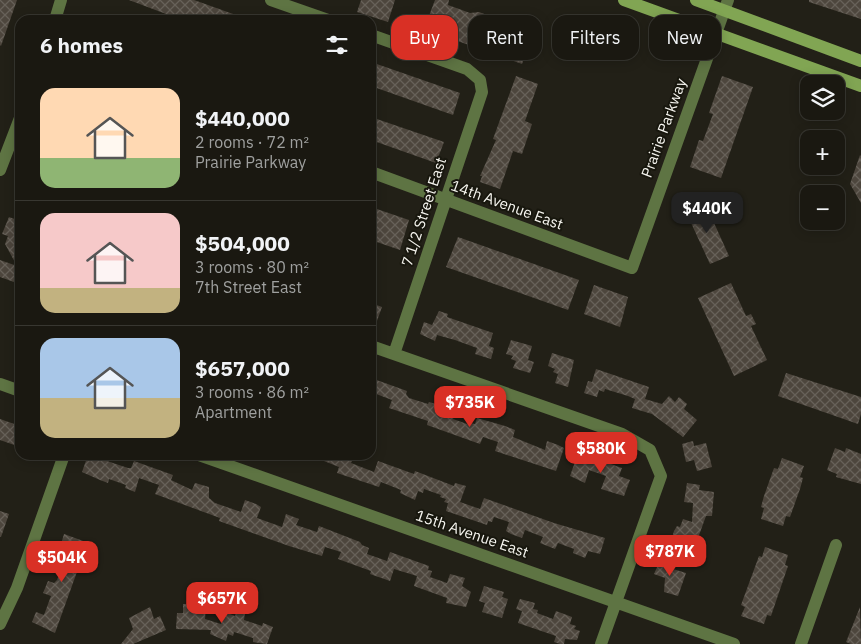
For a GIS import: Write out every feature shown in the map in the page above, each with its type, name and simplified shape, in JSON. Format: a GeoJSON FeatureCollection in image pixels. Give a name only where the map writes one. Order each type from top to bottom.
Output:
{"type":"FeatureCollection","features":[{"type":"Feature","properties":{"kind":"main road"},"geometry":{"type":"LineString","coordinates":[[624,0],[666,15]]}},
{"type":"Feature","properties":{"kind":"main road"},"geometry":{"type":"LineString","coordinates":[[696,0],[726,5],[861,61]]}},
{"type":"Feature","properties":{"kind":"main road"},"geometry":{"type":"LineString","coordinates":[[721,35],[861,86]]}},
{"type":"Feature","properties":{"kind":"street"},"geometry":{"type":"LineString","coordinates":[[56,15],[61,0]]}},
{"type":"Feature","properties":{"kind":"street"},"geometry":{"type":"LineString","coordinates":[[271,0],[314,15]]}},
{"type":"Feature","properties":{"kind":"street","name":"Prairie Parkway"},"geometry":{"type":"LineString","coordinates":[[721,19],[726,5]]}},
{"type":"Feature","properties":{"kind":"street","name":"7 1/2 Street East"},"geometry":{"type":"LineString","coordinates":[[376,37],[467,69],[480,80],[482,92],[444,199],[394,354]]}},
{"type":"Feature","properties":{"kind":"street","name":"Prairie Parkway"},"geometry":{"type":"LineString","coordinates":[[632,268],[706,60]]}},
{"type":"Feature","properties":{"kind":"street"},"geometry":{"type":"LineString","coordinates":[[0,170],[15,131]]}},
{"type":"Feature","properties":{"kind":"street","name":"14th Avenue East"},"geometry":{"type":"LineString","coordinates":[[376,174],[632,268]]}},
{"type":"Feature","properties":{"kind":"street"},"geometry":{"type":"LineString","coordinates":[[376,348],[622,434],[650,450],[661,476],[601,644]]}},
{"type":"Feature","properties":{"kind":"street"},"geometry":{"type":"LineString","coordinates":[[0,384],[15,390]]}},
{"type":"Feature","properties":{"kind":"street"},"geometry":{"type":"LineString","coordinates":[[0,624],[17,588],[62,460]]}},
{"type":"Feature","properties":{"kind":"street","name":"15th Avenue East"},"geometry":{"type":"LineString","coordinates":[[213,460],[734,644]]}},
{"type":"Feature","properties":{"kind":"street"},"geometry":{"type":"LineString","coordinates":[[801,644],[836,544]]}},
{"type":"Feature","properties":{"kind":"building"},"geometry":{"type":"Polygon","coordinates":[[[0,0],[17,0],[1,46],[0,45],[0,0]]]}},
{"type":"Feature","properties":{"kind":"building"},"geometry":{"type":"Polygon","coordinates":[[[129,0],[194,0],[236,15],[169,15],[129,0]]]}},
{"type":"Feature","properties":{"kind":"building"},"geometry":{"type":"Polygon","coordinates":[[[361,0],[395,0],[388,22],[376,18],[376,15],[366,15],[357,12],[361,0]]]}},
{"type":"Feature","properties":{"kind":"building"},"geometry":{"type":"Polygon","coordinates":[[[435,0],[449,0],[448,5],[470,13],[479,12],[487,15],[468,15],[468,45],[458,41],[458,15],[429,15],[435,0]]]}},
{"type":"Feature","properties":{"kind":"building"},"geometry":{"type":"Polygon","coordinates":[[[809,0],[861,0],[861,19],[809,2],[809,0]]]}},
{"type":"Feature","properties":{"kind":"building"},"geometry":{"type":"Polygon","coordinates":[[[511,60],[523,60],[522,64],[511,60]]]}},
{"type":"Feature","properties":{"kind":"building"},"geometry":{"type":"Polygon","coordinates":[[[376,64],[460,93],[453,115],[376,88],[376,64]]]}},
{"type":"Feature","properties":{"kind":"building"},"geometry":{"type":"Polygon","coordinates":[[[516,76],[538,84],[525,121],[532,124],[522,154],[513,151],[500,189],[480,182],[482,176],[480,176],[496,140],[493,139],[516,76]]]}},
{"type":"Feature","properties":{"kind":"building"},"geometry":{"type":"Polygon","coordinates":[[[722,76],[753,87],[721,178],[690,167],[699,140],[703,141],[713,114],[709,113],[722,76]]]}},
{"type":"Feature","properties":{"kind":"building"},"geometry":{"type":"Polygon","coordinates":[[[376,119],[444,142],[436,163],[376,142],[376,119]]]}},
{"type":"Feature","properties":{"kind":"building"},"geometry":{"type":"Polygon","coordinates":[[[861,156],[861,203],[850,184],[861,156]]]}},
{"type":"Feature","properties":{"kind":"building"},"geometry":{"type":"Polygon","coordinates":[[[705,203],[729,256],[710,264],[686,212],[705,203]]]}},
{"type":"Feature","properties":{"kind":"building"},"geometry":{"type":"Polygon","coordinates":[[[376,209],[409,220],[400,250],[376,242],[376,209]]]}},
{"type":"Feature","properties":{"kind":"building"},"geometry":{"type":"Polygon","coordinates":[[[9,217],[15,219],[15,262],[5,244],[8,236],[2,234],[9,217]]]}},
{"type":"Feature","properties":{"kind":"building"},"geometry":{"type":"Polygon","coordinates":[[[458,237],[579,280],[568,310],[446,267],[458,237]]]}},
{"type":"Feature","properties":{"kind":"building"},"geometry":{"type":"Polygon","coordinates":[[[0,260],[15,265],[14,282],[0,277],[0,260]]]}},
{"type":"Feature","properties":{"kind":"building"},"geometry":{"type":"Polygon","coordinates":[[[731,283],[746,316],[751,314],[756,324],[751,326],[767,360],[734,376],[698,298],[731,283]]]}},
{"type":"Feature","properties":{"kind":"building"},"geometry":{"type":"Polygon","coordinates":[[[594,285],[628,297],[620,327],[584,314],[594,285]]]}},
{"type":"Feature","properties":{"kind":"building"},"geometry":{"type":"Polygon","coordinates":[[[376,305],[382,307],[376,324],[376,305]]]}},
{"type":"Feature","properties":{"kind":"building"},"geometry":{"type":"Polygon","coordinates":[[[439,311],[448,314],[447,317],[493,333],[489,346],[494,348],[491,359],[475,354],[477,348],[455,340],[437,335],[435,341],[420,334],[424,322],[432,325],[439,311]]]}},
{"type":"Feature","properties":{"kind":"building"},"geometry":{"type":"Polygon","coordinates":[[[511,340],[532,346],[528,360],[534,362],[530,373],[513,368],[516,361],[511,359],[513,356],[506,354],[511,340]]]}},
{"type":"Feature","properties":{"kind":"building"},"geometry":{"type":"Polygon","coordinates":[[[552,353],[574,360],[568,387],[555,383],[558,374],[553,372],[555,369],[548,366],[552,353]]]}},
{"type":"Feature","properties":{"kind":"building"},"geometry":{"type":"Polygon","coordinates":[[[596,369],[649,387],[645,399],[662,404],[669,396],[675,402],[679,397],[687,404],[684,409],[697,420],[683,437],[652,414],[632,408],[635,399],[605,389],[604,392],[599,390],[597,397],[584,393],[588,381],[592,382],[596,369]]]}},
{"type":"Feature","properties":{"kind":"building"},"geometry":{"type":"Polygon","coordinates":[[[786,373],[861,397],[861,414],[858,424],[778,396],[786,373]]]}},
{"type":"Feature","properties":{"kind":"building"},"geometry":{"type":"Polygon","coordinates":[[[376,380],[407,391],[406,394],[409,398],[446,407],[444,414],[454,417],[453,419],[470,425],[470,423],[475,424],[477,418],[515,430],[513,437],[545,450],[547,441],[564,448],[556,471],[495,451],[498,442],[483,437],[480,444],[427,425],[428,421],[389,408],[392,400],[376,394],[376,380]]]}},
{"type":"Feature","properties":{"kind":"building"},"geometry":{"type":"Polygon","coordinates":[[[0,419],[15,424],[15,445],[0,440],[0,419]]]}},
{"type":"Feature","properties":{"kind":"building"},"geometry":{"type":"Polygon","coordinates":[[[693,441],[694,446],[706,443],[712,467],[697,471],[694,460],[686,462],[682,444],[693,441]]]}},
{"type":"Feature","properties":{"kind":"building"},"geometry":{"type":"Polygon","coordinates":[[[835,448],[845,452],[846,448],[861,454],[861,484],[836,477],[837,474],[827,470],[835,448]]]}},
{"type":"Feature","properties":{"kind":"building"},"geometry":{"type":"Polygon","coordinates":[[[583,454],[622,468],[619,476],[630,480],[624,496],[601,489],[606,476],[589,470],[585,483],[570,476],[576,459],[581,461],[583,454]]]}},
{"type":"Feature","properties":{"kind":"building"},"geometry":{"type":"Polygon","coordinates":[[[782,458],[804,466],[800,477],[803,478],[800,489],[790,517],[786,516],[783,526],[761,519],[764,508],[761,507],[764,496],[774,468],[778,469],[782,458]]]}},
{"type":"Feature","properties":{"kind":"building"},"geometry":{"type":"Polygon","coordinates":[[[86,460],[104,460],[128,468],[131,468],[134,461],[173,475],[171,480],[192,490],[195,483],[209,487],[209,498],[215,503],[241,512],[245,500],[256,504],[261,507],[257,518],[282,527],[286,514],[299,519],[296,525],[317,532],[319,526],[360,542],[369,548],[367,554],[387,561],[390,552],[429,566],[428,570],[432,571],[430,577],[447,583],[450,574],[465,578],[462,586],[471,592],[466,607],[446,603],[447,598],[414,586],[417,576],[394,569],[390,581],[370,574],[371,571],[338,559],[341,552],[325,547],[322,556],[219,521],[220,518],[155,494],[159,485],[139,478],[135,492],[125,488],[126,485],[109,479],[108,483],[82,472],[86,460]]]}},
{"type":"Feature","properties":{"kind":"building"},"geometry":{"type":"Polygon","coordinates":[[[322,460],[352,460],[351,463],[374,472],[378,461],[414,474],[415,471],[454,486],[455,483],[466,486],[460,502],[480,509],[484,498],[554,523],[605,538],[600,554],[588,551],[585,558],[573,553],[574,549],[558,543],[555,549],[540,543],[543,537],[525,530],[522,538],[511,534],[506,531],[509,522],[494,517],[492,522],[488,521],[487,525],[446,511],[448,503],[444,502],[446,499],[440,497],[441,495],[424,489],[423,493],[418,491],[415,500],[400,493],[401,490],[381,482],[379,487],[337,473],[339,467],[322,460]]]}},
{"type":"Feature","properties":{"kind":"building"},"geometry":{"type":"Polygon","coordinates":[[[687,483],[700,485],[699,490],[714,492],[712,516],[706,516],[694,549],[689,547],[688,551],[681,548],[680,552],[669,548],[674,531],[677,526],[680,527],[683,519],[692,522],[693,503],[684,502],[687,483]]]}},
{"type":"Feature","properties":{"kind":"building"},"geometry":{"type":"Polygon","coordinates":[[[0,511],[9,514],[1,537],[0,537],[0,511]]]}},
{"type":"Feature","properties":{"kind":"building"},"geometry":{"type":"Polygon","coordinates":[[[64,534],[86,542],[84,548],[87,549],[55,633],[32,622],[36,612],[44,615],[51,596],[43,593],[48,581],[54,583],[57,580],[65,558],[65,553],[59,551],[64,534]]]}},
{"type":"Feature","properties":{"kind":"building"},"geometry":{"type":"Polygon","coordinates":[[[765,547],[788,555],[785,565],[788,566],[771,616],[767,615],[764,624],[741,616],[745,607],[741,605],[759,556],[762,557],[765,547]]]}},
{"type":"Feature","properties":{"kind":"building"},"geometry":{"type":"Polygon","coordinates":[[[661,558],[672,562],[670,568],[686,573],[678,596],[664,592],[665,578],[654,574],[661,558]]]}},
{"type":"Feature","properties":{"kind":"building"},"geometry":{"type":"Polygon","coordinates":[[[484,586],[504,592],[502,597],[508,599],[502,618],[482,612],[485,603],[479,601],[484,586]]]}},
{"type":"Feature","properties":{"kind":"building"},"geometry":{"type":"Polygon","coordinates":[[[520,599],[535,603],[533,609],[538,610],[537,613],[553,619],[556,611],[572,617],[570,624],[576,626],[574,629],[580,631],[577,640],[565,639],[564,644],[560,644],[554,642],[556,636],[518,623],[522,611],[516,609],[520,599]]]}},
{"type":"Feature","properties":{"kind":"building"},"geometry":{"type":"Polygon","coordinates":[[[183,604],[206,606],[205,619],[221,624],[225,612],[235,616],[237,610],[245,613],[244,620],[262,626],[263,623],[273,627],[267,644],[253,642],[253,638],[234,632],[233,636],[228,634],[226,641],[210,634],[211,630],[176,629],[177,613],[183,613],[183,604]]]}},
{"type":"Feature","properties":{"kind":"building"},"geometry":{"type":"Polygon","coordinates":[[[150,607],[154,619],[160,616],[166,630],[133,644],[121,644],[133,629],[129,618],[150,607]]]}},
{"type":"Feature","properties":{"kind":"building"},"geometry":{"type":"Polygon","coordinates":[[[860,607],[861,644],[851,644],[846,642],[860,607]]]}}]}
